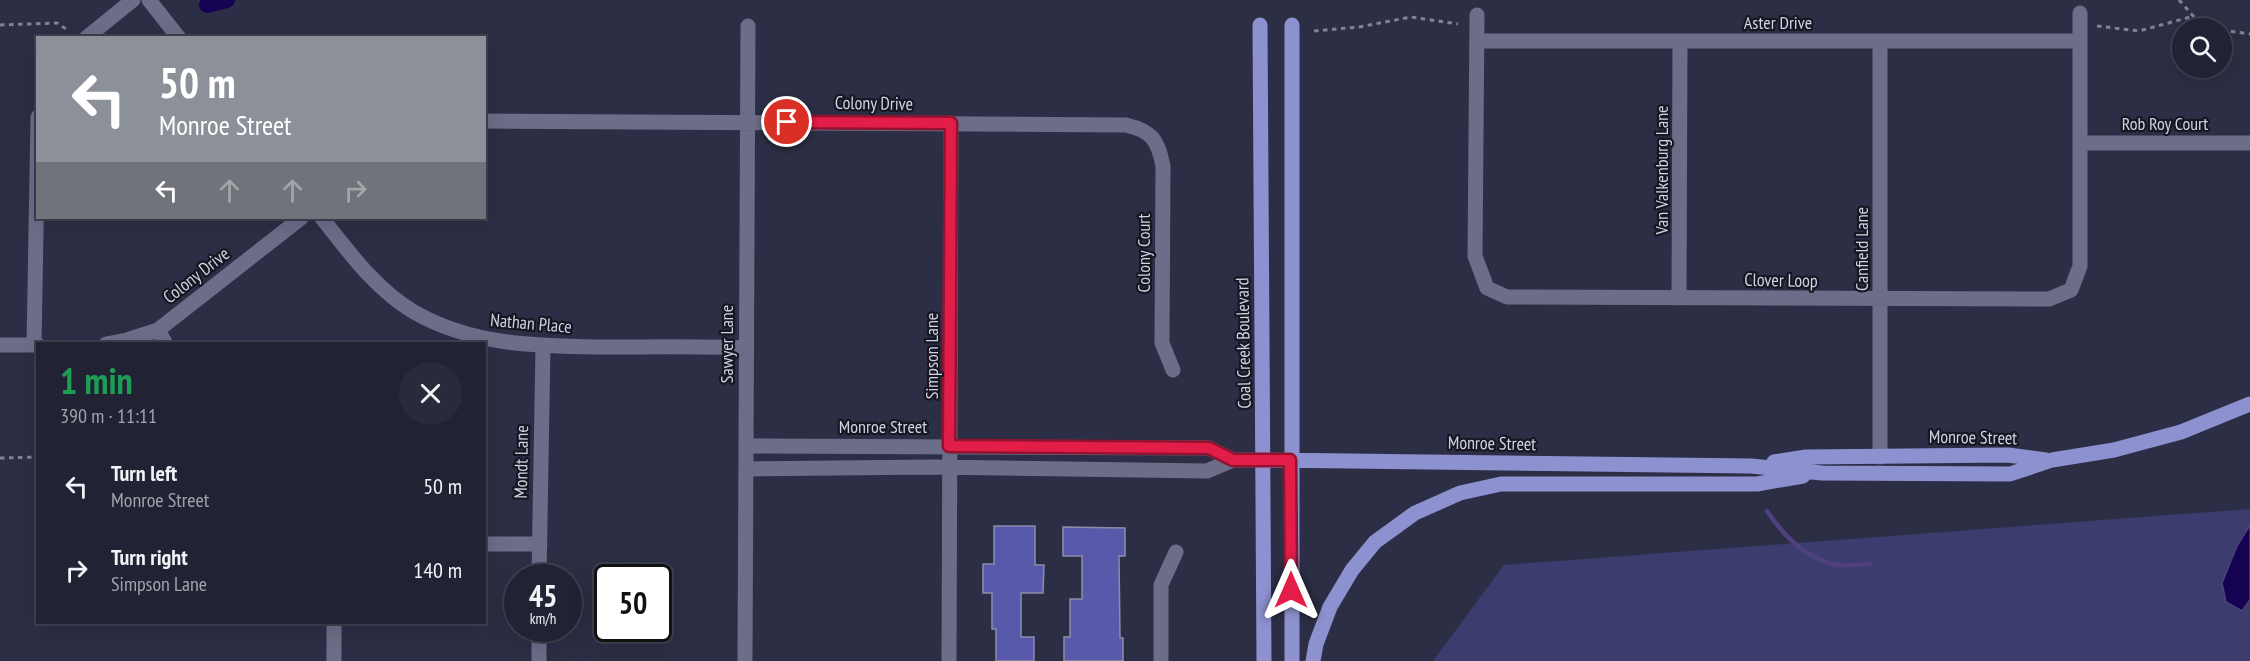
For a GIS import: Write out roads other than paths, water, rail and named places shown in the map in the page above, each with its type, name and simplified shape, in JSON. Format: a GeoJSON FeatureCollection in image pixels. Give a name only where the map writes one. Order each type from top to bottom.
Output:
{"type":"FeatureCollection","features":[{"type":"Feature","properties":{"kind":"main road","name":"Coal Creek Boulevard"},"geometry":{"type":"LineString","coordinates":[[1260,25],[1264,661]]}},
{"type":"Feature","properties":{"kind":"main road"},"geometry":{"type":"LineString","coordinates":[[1292,25],[1290,460],[1292,661]]}},
{"type":"Feature","properties":{"kind":"main road","name":"Monroe Street"},"geometry":{"type":"LineString","coordinates":[[1264,460],[1750,466],[1822,473],[2010,474],[2052,460],[2114,450],[2181,432],[2250,404]]}},
{"type":"Feature","properties":{"kind":"main road","name":"Monroe Street"},"geometry":{"type":"LineString","coordinates":[[1750,466],[1806,457],[2008,455],[2052,460]]}},
{"type":"Feature","properties":{"kind":"main road"},"geometry":{"type":"LineString","coordinates":[[1313,661],[1316,644],[1330,607],[1352,570],[1375,542],[1415,513],[1460,493],[1502,484],[1757,484],[1822,473]]}},
{"type":"Feature","properties":{"kind":"street"},"geometry":{"type":"LineString","coordinates":[[88,36],[133,0]]}},
{"type":"Feature","properties":{"kind":"street"},"geometry":{"type":"LineString","coordinates":[[148,0],[177,36]]}},
{"type":"Feature","properties":{"kind":"street","name":"Clover Loop"},"geometry":{"type":"LineString","coordinates":[[1477,15],[1475,256],[1487,288],[1507,297],[1881,300],[2049,299],[2071,290],[2080,266],[2080,13]]}},
{"type":"Feature","properties":{"kind":"street","name":"Sawyer Lane"},"geometry":{"type":"LineString","coordinates":[[745,661],[748,26]]}},
{"type":"Feature","properties":{"kind":"street","name":"Aster Drive"},"geometry":{"type":"LineString","coordinates":[[1477,41],[2080,41]]}},
{"type":"Feature","properties":{"kind":"street","name":"Van Valkenburg Lane"},"geometry":{"type":"LineString","coordinates":[[1679,298],[1680,41]]}},
{"type":"Feature","properties":{"kind":"street","name":"Canfield Lane"},"geometry":{"type":"LineString","coordinates":[[1880,42],[1880,457]]}},
{"type":"Feature","properties":{"kind":"street","name":"Colony Drive"},"geometry":{"type":"LineString","coordinates":[[486,121],[1126,125],[1141,129],[1152,136]]}},
{"type":"Feature","properties":{"kind":"street","name":"Simpson Lane"},"geometry":{"type":"LineString","coordinates":[[949,661],[951,123]]}},
{"type":"Feature","properties":{"kind":"street","name":"Colony Court"},"geometry":{"type":"LineString","coordinates":[[1152,136],[1160,150],[1163,166],[1162,343],[1173,370]]}},
{"type":"Feature","properties":{"kind":"street","name":"Rob Roy Court"},"geometry":{"type":"LineString","coordinates":[[2080,143],[2250,143]]}},
{"type":"Feature","properties":{"kind":"street"},"geometry":{"type":"LineString","coordinates":[[36,342],[37,219]]}},
{"type":"Feature","properties":{"kind":"street","name":"Colony Drive"},"geometry":{"type":"LineString","coordinates":[[116,342],[162,337],[300,219]]}},
{"type":"Feature","properties":{"kind":"street","name":"Nathan Place"},"geometry":{"type":"LineString","coordinates":[[323,219],[378,284],[413,312],[453,331],[495,342],[543,346],[746,348]]}},
{"type":"Feature","properties":{"kind":"street"},"geometry":{"type":"LineString","coordinates":[[0,345],[36,345]]}},
{"type":"Feature","properties":{"kind":"street","name":"Mondt Lane"},"geometry":{"type":"LineString","coordinates":[[539,564],[543,346]]}},
{"type":"Feature","properties":{"kind":"street","name":"Monroe Street"},"geometry":{"type":"LineString","coordinates":[[746,446],[1209,448],[1233,460]]}},
{"type":"Feature","properties":{"kind":"street","name":"Monroe Street"},"geometry":{"type":"LineString","coordinates":[[746,469],[949,467],[1208,471],[1233,460],[1264,460]]}},
{"type":"Feature","properties":{"kind":"street"},"geometry":{"type":"LineString","coordinates":[[486,544],[540,544]]}},
{"type":"Feature","properties":{"kind":"street"},"geometry":{"type":"LineString","coordinates":[[1161,661],[1161,585],[1176,552]]}},
{"type":"Feature","properties":{"kind":"street"},"geometry":{"type":"LineString","coordinates":[[334,624],[334,661]]}},
{"type":"Feature","properties":{"kind":"street"},"geometry":{"type":"LineString","coordinates":[[539,642],[539,661]]}},
{"type":"Feature","properties":{"kind":"waterway"},"geometry":{"type":"LineString","coordinates":[[207,5],[227,0]]}},
{"type":"Feature","properties":{"kind":"waterway"},"geometry":{"type":"LineString","coordinates":[[1767,511],[1787,536],[1812,556],[1836,565],[1870,564]]}}]}
